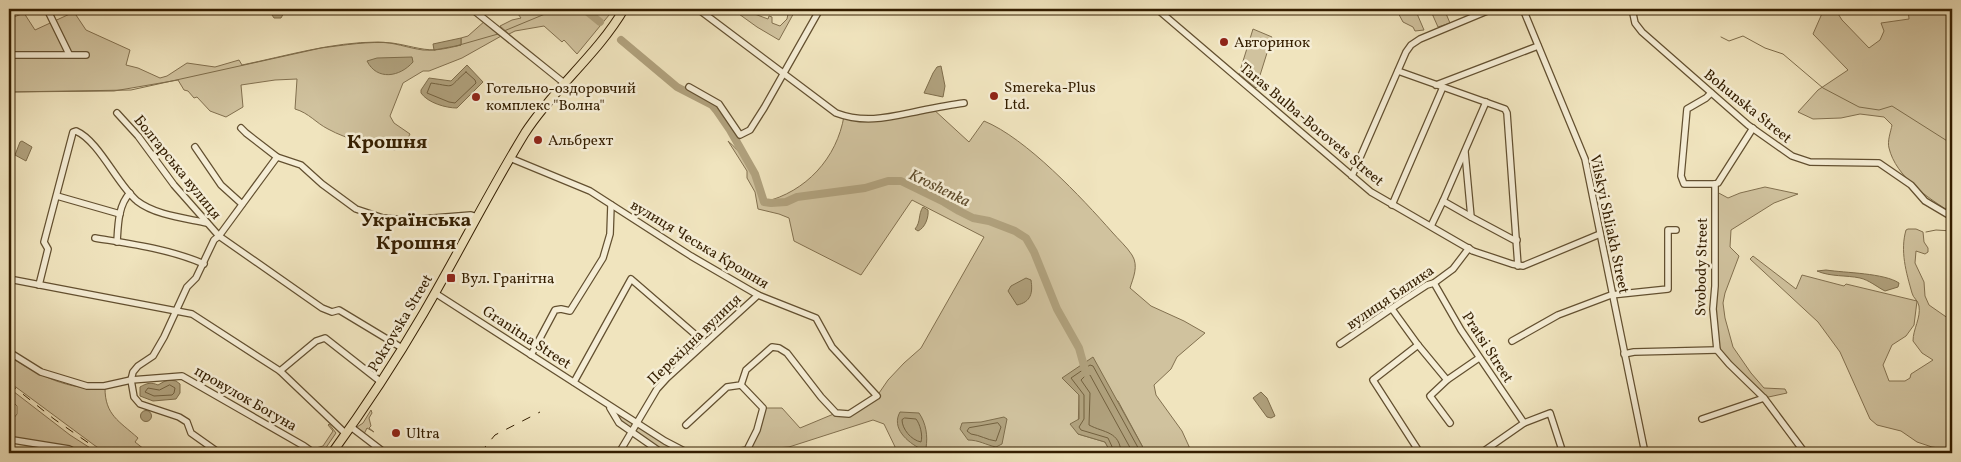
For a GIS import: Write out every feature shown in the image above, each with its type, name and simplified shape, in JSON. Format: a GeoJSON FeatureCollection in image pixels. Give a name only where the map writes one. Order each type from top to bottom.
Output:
{"type":"FeatureCollection","features":[{"type":"Feature","properties":{"kind":"highway","name":"Pokrovska Street"},"geometry":{"type":"LineString","coordinates":[[332,453],[402,348],[435,293],[510,158],[544,107],[596,46],[624,9]]}},
{"type":"Feature","properties":{"kind":"street"},"geometry":{"type":"LineString","coordinates":[[47,9],[69,54]]}},
{"type":"Feature","properties":{"kind":"street"},"geometry":{"type":"LineString","coordinates":[[472,9],[564,83]]}},
{"type":"Feature","properties":{"kind":"street"},"geometry":{"type":"LineString","coordinates":[[698,9],[706,11],[836,113],[861,120],[878,120],[964,103]]}},
{"type":"Feature","properties":{"kind":"street"},"geometry":{"type":"LineString","coordinates":[[689,87],[719,104],[740,135],[750,130],[820,9]]}},
{"type":"Feature","properties":{"kind":"street","name":"Taras Bulba-Borovets Street"},"geometry":{"type":"LineString","coordinates":[[1157,9],[1370,192],[1469,248],[1518,266]]}},
{"type":"Feature","properties":{"kind":"street"},"geometry":{"type":"LineString","coordinates":[[1352,176],[1406,52],[1414,42],[1492,9]]}},
{"type":"Feature","properties":{"kind":"street","name":"Vilskyi Shliakh Street"},"geometry":{"type":"LineString","coordinates":[[1523,9],[1582,153],[1645,453]]}},
{"type":"Feature","properties":{"kind":"street","name":"Bohunska Street"},"geometry":{"type":"LineString","coordinates":[[1632,9],[1635,23],[1642,32],[1753,128],[1792,156],[1810,162],[1879,163],[1911,185],[1925,200],[1952,216]]}},
{"type":"Feature","properties":{"kind":"street"},"geometry":{"type":"LineString","coordinates":[[1392,205],[1439,86],[1538,46]]}},
{"type":"Feature","properties":{"kind":"street"},"geometry":{"type":"LineString","coordinates":[[9,55],[86,55]]}},
{"type":"Feature","properties":{"kind":"street"},"geometry":{"type":"LineString","coordinates":[[1398,70],[1505,109],[1507,113],[1518,266],[1523,266],[1600,234]]}},
{"type":"Feature","properties":{"kind":"street"},"geometry":{"type":"LineString","coordinates":[[1711,93],[1687,109],[1681,176],[1684,184],[1718,183],[1753,128]]}},
{"type":"Feature","properties":{"kind":"street"},"geometry":{"type":"LineString","coordinates":[[1431,226],[1486,102]]}},
{"type":"Feature","properties":{"kind":"street","name":"Болгарська вулиця"},"geometry":{"type":"LineString","coordinates":[[117,113],[138,136],[174,185],[220,236],[322,308],[332,312],[339,310],[402,348]]}},
{"type":"Feature","properties":{"kind":"street"},"geometry":{"type":"LineString","coordinates":[[241,128],[277,157],[302,165],[322,184],[356,209],[384,218],[408,220],[477,216]]}},
{"type":"Feature","properties":{"kind":"street"},"geometry":{"type":"LineString","coordinates":[[39,285],[48,249],[44,242],[73,132],[81,133],[91,143],[138,201],[157,211],[207,223]]}},
{"type":"Feature","properties":{"kind":"street"},"geometry":{"type":"LineString","coordinates":[[195,147],[221,185],[242,204]]}},
{"type":"Feature","properties":{"kind":"street"},"geometry":{"type":"LineString","coordinates":[[1465,151],[1470,217]]}},
{"type":"Feature","properties":{"kind":"street"},"geometry":{"type":"LineString","coordinates":[[216,453],[215,450],[191,433],[187,422],[179,417],[140,404],[134,397],[131,380],[133,372],[138,366],[153,356],[178,310],[187,287],[196,278],[204,264],[214,240],[220,236],[277,157]]}},
{"type":"Feature","properties":{"kind":"street","name":"вулиця Чеська Крошня"},"geometry":{"type":"LineString","coordinates":[[510,158],[590,191],[691,256],[758,295],[816,318],[832,347],[877,396],[849,414],[836,413],[820,397],[787,353],[779,348],[772,347],[746,370],[741,385]]}},
{"type":"Feature","properties":{"kind":"street","name":"Svobody Street"},"geometry":{"type":"LineString","coordinates":[[1715,184],[1715,286],[1713,309],[1717,350]]}},
{"type":"Feature","properties":{"kind":"street"},"geometry":{"type":"LineString","coordinates":[[117,242],[120,214],[124,201],[130,193]]}},
{"type":"Feature","properties":{"kind":"street"},"geometry":{"type":"LineString","coordinates":[[57,196],[120,214]]}},
{"type":"Feature","properties":{"kind":"street"},"geometry":{"type":"LineString","coordinates":[[1443,201],[1470,217],[1517,240]]}},
{"type":"Feature","properties":{"kind":"street"},"geometry":{"type":"LineString","coordinates":[[531,355],[555,310],[570,311],[602,258],[610,234],[611,205]]}},
{"type":"Feature","properties":{"kind":"street"},"geometry":{"type":"LineString","coordinates":[[1512,341],[1558,315],[1611,294],[1668,289],[1668,230],[1676,230]]}},
{"type":"Feature","properties":{"kind":"street"},"geometry":{"type":"LineString","coordinates":[[95,238],[143,246],[193,259],[204,264]]}},
{"type":"Feature","properties":{"kind":"street","name":"вулиця Бялика"},"geometry":{"type":"LineString","coordinates":[[1340,344],[1427,285],[1434,284],[1454,269],[1469,248]]}},
{"type":"Feature","properties":{"kind":"street"},"geometry":{"type":"LineString","coordinates":[[9,279],[192,314],[280,371],[348,430],[385,453]]}},
{"type":"Feature","properties":{"kind":"street"},"geometry":{"type":"LineString","coordinates":[[574,382],[631,279],[705,343]]}},
{"type":"Feature","properties":{"kind":"street","name":"Pratsi Street"},"geometry":{"type":"LineString","coordinates":[[1434,284],[1479,358],[1524,423]]}},
{"type":"Feature","properties":{"kind":"street","name":"Granitna Street"},"geometry":{"type":"LineString","coordinates":[[435,293],[679,450],[688,453]]}},
{"type":"Feature","properties":{"kind":"street","name":"Перехідна вулиця"},"geometry":{"type":"LineString","coordinates":[[619,453],[657,389],[758,295]]}},
{"type":"Feature","properties":{"kind":"street"},"geometry":{"type":"LineString","coordinates":[[1392,308],[1418,345],[1447,380]]}},
{"type":"Feature","properties":{"kind":"street"},"geometry":{"type":"LineString","coordinates":[[280,371],[316,341],[325,338],[380,382]]}},
{"type":"Feature","properties":{"kind":"street"},"geometry":{"type":"LineString","coordinates":[[1418,345],[1373,380],[1420,453]]}},
{"type":"Feature","properties":{"kind":"street"},"geometry":{"type":"LineString","coordinates":[[1624,354],[1634,352],[1717,350],[1764,398],[1805,453]]}},
{"type":"Feature","properties":{"kind":"street","name":"провулок Богуна"},"geometry":{"type":"LineString","coordinates":[[9,352],[41,372],[87,386],[104,386],[131,380],[182,376],[314,453]]}},
{"type":"Feature","properties":{"kind":"street"},"geometry":{"type":"LineString","coordinates":[[1450,423],[1430,396],[1447,380],[1479,358]]}},
{"type":"Feature","properties":{"kind":"street"},"geometry":{"type":"LineString","coordinates":[[686,425],[727,387],[741,385],[762,408],[757,430],[748,450],[731,453]]}},
{"type":"Feature","properties":{"kind":"street"},"geometry":{"type":"LineString","coordinates":[[1702,419],[1764,398]]}},
{"type":"Feature","properties":{"kind":"street","name":"Granitna Street"},"geometry":{"type":"LineString","coordinates":[[605,402],[619,423],[662,453]]}},
{"type":"Feature","properties":{"kind":"street"},"geometry":{"type":"LineString","coordinates":[[1481,453],[1524,423],[1550,413],[1563,453]]}},
{"type":"Feature","properties":{"kind":"street"},"geometry":{"type":"LineString","coordinates":[[9,437],[69,449],[77,453]]}},
{"type":"Feature","properties":{"kind":"shaded area"},"geometry":{"type":"Polygon","coordinates":[[[521,9],[614,9],[577,54],[564,40],[562,42],[544,26],[515,31],[509,34],[500,26],[521,18],[518,14],[521,9]]]}},
{"type":"Feature","properties":{"kind":"shaded area"},"geometry":{"type":"Polygon","coordinates":[[[732,9],[743,11],[751,9],[752,13],[768,19],[769,16],[772,17],[772,23],[780,26],[787,19],[789,9],[796,9],[779,40],[732,9]]]}},
{"type":"Feature","properties":{"kind":"shaded area"},"geometry":{"type":"Polygon","coordinates":[[[1396,9],[1415,9],[1424,30],[1415,31],[1413,27],[1403,22],[1396,9]]]}},
{"type":"Feature","properties":{"kind":"shaded area"},"geometry":{"type":"Polygon","coordinates":[[[1430,9],[1444,9],[1450,23],[1438,27],[1430,9]]]}},
{"type":"Feature","properties":{"kind":"shaded area"},"geometry":{"type":"Polygon","coordinates":[[[1824,9],[1835,9],[1842,20],[1869,48],[1880,40],[1884,31],[1881,23],[1909,19],[1908,9],[1952,9],[1952,213],[1914,186],[1898,168],[1889,145],[1892,125],[1884,117],[1860,114],[1841,118],[1813,119],[1798,112],[1818,90],[1848,70],[1813,34],[1824,9]]]}},
{"type":"Feature","properties":{"kind":"shaded area"},"geometry":{"type":"Polygon","coordinates":[[[74,12],[86,30],[130,50],[126,65],[160,78],[167,76],[187,63],[215,67],[239,60],[242,65],[344,44],[378,42],[423,50],[447,48],[461,45],[461,38],[468,36],[486,20],[503,35],[462,58],[429,71],[423,71],[403,83],[390,116],[394,123],[410,134],[407,140],[395,150],[344,136],[328,129],[295,109],[297,79],[241,85],[243,107],[226,117],[210,111],[197,97],[194,98],[188,91],[184,90],[178,80],[114,91],[9,92],[9,19],[24,13],[35,30],[74,12]]]}},
{"type":"Feature","properties":{"kind":"shaded area"},"geometry":{"type":"Polygon","coordinates":[[[1253,29],[1272,37],[1256,88],[1239,74],[1253,29]]]}},
{"type":"Feature","properties":{"kind":"shaded area"},"geometry":{"type":"Polygon","coordinates":[[[932,108],[969,142],[984,121],[1018,141],[1035,155],[1069,186],[1130,252],[1134,259],[1135,268],[1130,288],[1151,306],[1205,333],[1177,357],[1171,369],[1154,385],[1156,395],[1182,431],[1192,453],[1146,453],[1118,401],[1079,395],[1078,434],[1105,442],[1111,453],[1060,453],[1042,449],[1037,453],[898,453],[884,424],[873,420],[789,447],[747,450],[763,408],[782,408],[800,428],[836,413],[849,414],[877,396],[888,380],[921,348],[984,237],[912,200],[861,275],[794,241],[789,218],[758,209],[755,192],[747,178],[747,171],[728,141],[747,162],[764,202],[793,190],[817,171],[827,159],[834,146],[844,116],[861,120],[932,108]]]}},
{"type":"Feature","properties":{"kind":"shaded area"},"geometry":{"type":"Polygon","coordinates":[[[1765,187],[1798,194],[1774,203],[1731,230],[1730,247],[1739,256],[1723,303],[1733,347],[1751,373],[1764,388],[1785,389],[1787,393],[1764,398],[1717,350],[1715,339],[1715,191],[1728,198],[1765,187]]]}},
{"type":"Feature","properties":{"kind":"shaded area"},"geometry":{"type":"Polygon","coordinates":[[[1908,229],[1916,229],[1923,232],[1924,242],[1928,248],[1928,252],[1925,254],[1916,251],[1915,263],[1924,282],[1925,296],[1929,305],[1952,321],[1952,450],[1932,447],[1917,442],[1901,431],[1877,425],[1870,419],[1840,352],[1818,322],[1750,259],[1753,256],[1796,289],[1802,275],[1917,301],[1913,295],[1904,262],[1904,238],[1908,229]],[[1917,301],[1914,325],[1906,336],[1892,345],[1883,365],[1889,381],[1905,381],[1910,378],[1911,374],[1933,360],[1922,353],[1913,341],[1919,315],[1917,301]]]}},
{"type":"Feature","properties":{"kind":"shaded area"},"geometry":{"type":"Polygon","coordinates":[[[9,356],[54,380],[79,387],[105,388],[107,405],[114,417],[138,438],[135,442],[149,453],[106,453],[94,445],[9,382],[9,356]]]}},
{"type":"Feature","properties":{"kind":"shaded area"},"geometry":{"type":"Polygon","coordinates":[[[9,388],[70,435],[98,453],[82,453],[54,444],[9,436],[9,424],[17,414],[17,406],[9,398],[9,388]]]}},
{"type":"Feature","properties":{"kind":"shaded area"},"geometry":{"type":"Polygon","coordinates":[[[615,409],[688,453],[662,453],[619,423],[615,409]]]}},
{"type":"Feature","properties":{"kind":"shaded area"},"geometry":{"type":"Polygon","coordinates":[[[371,410],[372,413],[369,418],[371,426],[369,428],[374,432],[367,428],[364,434],[357,427],[363,423],[371,410]]]}},
{"type":"Feature","properties":{"kind":"shaded area"},"geometry":{"type":"Polygon","coordinates":[[[329,424],[336,433],[321,453],[316,448],[323,446],[333,431],[329,424]]]}},
{"type":"Feature","properties":{"kind":"water"},"geometry":{"type":"Polygon","coordinates":[[[268,9],[286,9],[281,18],[274,18],[268,9]]]}},
{"type":"Feature","properties":{"kind":"water"},"geometry":{"type":"Polygon","coordinates":[[[461,38],[461,45],[434,50],[433,44],[461,38]]]}},
{"type":"Feature","properties":{"kind":"water"},"geometry":{"type":"Polygon","coordinates":[[[412,57],[413,62],[408,67],[389,75],[377,72],[367,61],[377,58],[412,57]]]}},
{"type":"Feature","properties":{"kind":"water"},"geometry":{"type":"Polygon","coordinates":[[[467,65],[483,82],[457,108],[428,100],[421,93],[429,78],[451,81],[467,65]]]}},
{"type":"Feature","properties":{"kind":"water"},"geometry":{"type":"Polygon","coordinates":[[[941,66],[945,86],[943,97],[924,93],[933,73],[937,67],[941,66]]]}},
{"type":"Feature","properties":{"kind":"water"},"geometry":{"type":"Polygon","coordinates":[[[22,141],[32,147],[26,161],[15,155],[22,141]]]}},
{"type":"Feature","properties":{"kind":"water"},"geometry":{"type":"Polygon","coordinates":[[[923,207],[928,210],[928,216],[925,225],[918,231],[915,229],[923,207]]]}},
{"type":"Feature","properties":{"kind":"water"},"geometry":{"type":"Polygon","coordinates":[[[1826,270],[1875,275],[1899,283],[1898,287],[1885,291],[1863,279],[1817,271],[1826,270]]]}},
{"type":"Feature","properties":{"kind":"water"},"geometry":{"type":"Polygon","coordinates":[[[1026,278],[1031,280],[1032,289],[1030,296],[1025,302],[1017,305],[1008,291],[1011,286],[1026,278]]]}},
{"type":"Feature","properties":{"kind":"water"},"geometry":{"type":"Polygon","coordinates":[[[1093,357],[1146,453],[1111,453],[1105,442],[1078,434],[1070,424],[1079,419],[1079,395],[1062,378],[1093,357]]]}},
{"type":"Feature","properties":{"kind":"water"},"geometry":{"type":"Polygon","coordinates":[[[170,380],[180,384],[180,393],[176,399],[153,401],[140,396],[140,387],[151,383],[158,385],[170,380]]]}},
{"type":"Feature","properties":{"kind":"water"},"geometry":{"type":"Polygon","coordinates":[[[1261,392],[1267,398],[1275,416],[1271,418],[1267,417],[1253,398],[1261,392]]]}},
{"type":"Feature","properties":{"kind":"water"},"geometry":{"type":"Polygon","coordinates":[[[144,411],[148,411],[151,416],[150,420],[144,421],[141,418],[141,414],[144,411]]]}},
{"type":"Feature","properties":{"kind":"water"},"geometry":{"type":"Polygon","coordinates":[[[900,412],[919,413],[926,430],[926,448],[921,449],[902,434],[898,424],[900,412]]]}},
{"type":"Feature","properties":{"kind":"water"},"geometry":{"type":"Polygon","coordinates":[[[1004,417],[1007,419],[1002,444],[996,447],[968,440],[960,429],[962,423],[981,422],[1004,417]]]}},
{"type":"Feature","properties":{"kind":"waterway"},"geometry":{"type":"LineString","coordinates":[[504,31],[557,9]]}},
{"type":"Feature","properties":{"kind":"waterway","name":"Kroshenka"},"geometry":{"type":"LineString","coordinates":[[584,9],[600,22]]}},
{"type":"Feature","properties":{"kind":"waterway"},"geometry":{"type":"LineString","coordinates":[[456,46],[498,34]]}},
{"type":"Feature","properties":{"kind":"waterway"},"geometry":{"type":"LineString","coordinates":[[1721,37],[1729,41],[1743,36],[1765,48],[1783,54],[1823,88],[1859,107],[1879,110],[1892,106],[1952,144]]}},
{"type":"Feature","properties":{"kind":"waterway","name":"Kroshenka"},"geometry":{"type":"LineString","coordinates":[[621,40],[677,87],[712,105],[730,130],[755,174],[764,202],[786,202],[797,197],[865,188],[888,181],[901,181],[973,218],[989,221],[1015,231],[1026,238],[1034,252],[1057,309],[1079,348],[1086,373]]}},
{"type":"Feature","properties":{"kind":"waterway"},"geometry":{"type":"LineString","coordinates":[[9,92],[131,90],[321,48],[356,44],[392,43],[435,50]]}},
{"type":"Feature","properties":{"kind":"waterway"},"geometry":{"type":"LineString","coordinates":[[1926,232],[1936,230],[1952,231]]}},
{"type":"Feature","properties":{"kind":"railway"},"geometry":{"type":"LineString","coordinates":[[9,383],[54,419],[103,453]]}},
{"type":"Feature","properties":{"kind":"railway"},"geometry":{"type":"LineString","coordinates":[[480,453],[495,435],[540,412]]}},
{"type":"Feature","properties":{"kind":"place","name":"Авторинок"},"geometry":{"type":"Point","coordinates":[1224,42]}},
{"type":"Feature","properties":{"kind":"place","name":"Smereka-Plus Ltd."},"geometry":{"type":"Point","coordinates":[994,96]}},
{"type":"Feature","properties":{"kind":"place","name":"Готельно-оздоровчий комплекс \"Волна\""},"geometry":{"type":"Point","coordinates":[476,97]}},
{"type":"Feature","properties":{"kind":"place","name":"Альбрехт"},"geometry":{"type":"Point","coordinates":[538,140]}},
{"type":"Feature","properties":{"kind":"place","name":"Вул. Гранітна"},"geometry":{"type":"Point","coordinates":[451,278]}},
{"type":"Feature","properties":{"kind":"place","name":"Ultra"},"geometry":{"type":"Point","coordinates":[396,433]}},
{"type":"Feature","properties":{"kind":"district","name":"Крошня"},"geometry":{"type":"Point","coordinates":[387,141]}},
{"type":"Feature","properties":{"kind":"district","name":"Українська Крошня"},"geometry":{"type":"Point","coordinates":[416,230]}}]}
